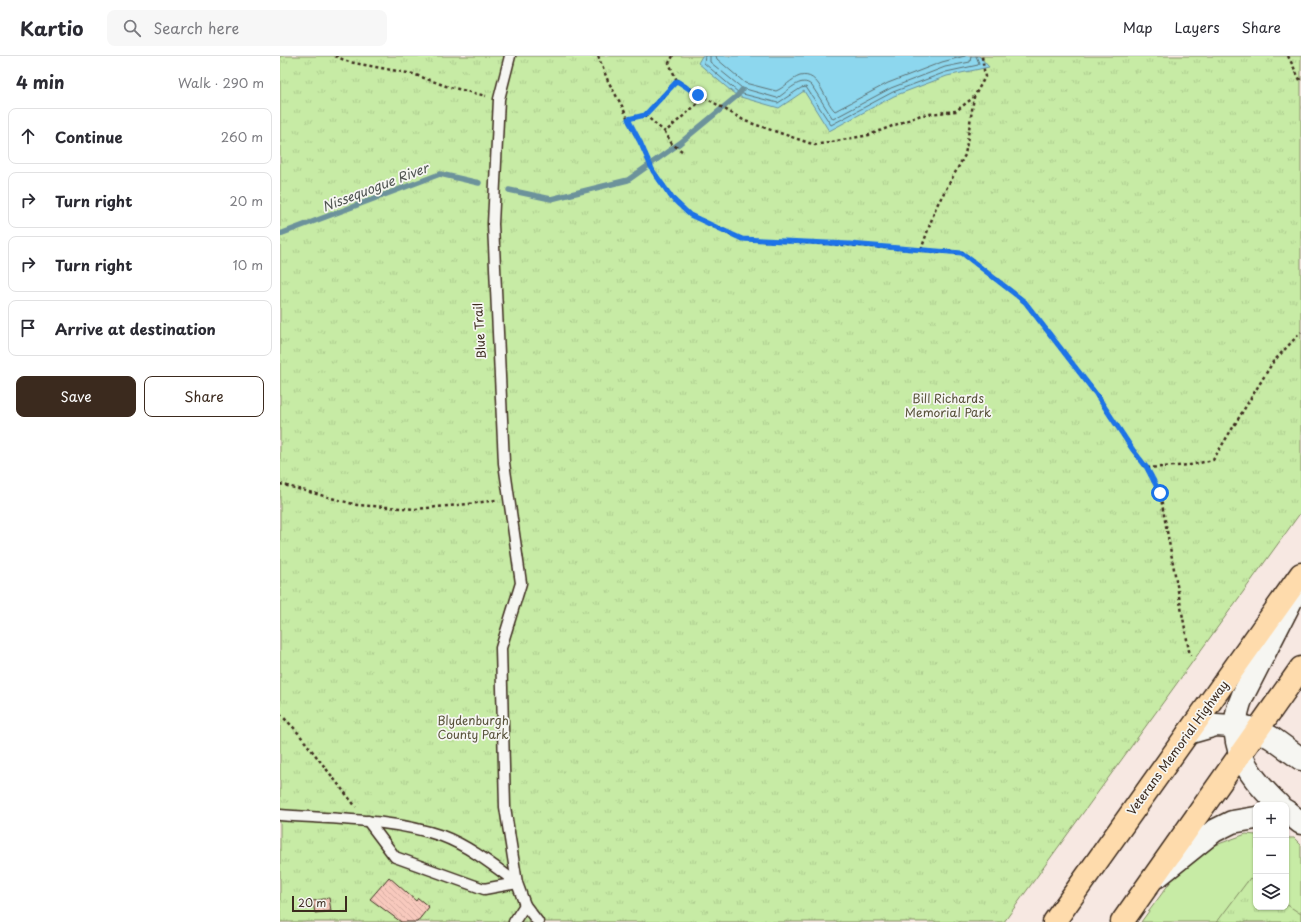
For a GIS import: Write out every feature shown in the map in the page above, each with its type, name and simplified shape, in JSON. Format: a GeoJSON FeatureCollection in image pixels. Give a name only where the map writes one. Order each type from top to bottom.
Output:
{"type":"FeatureCollection","features":[{"type":"Feature","properties":{"kind":"highway","name":"Veterans Memorial Highway"},"geometry":{"type":"LineString","coordinates":[[1054,922],[1301,574]]}},
{"type":"Feature","properties":{"kind":"highway"},"geometry":{"type":"LineString","coordinates":[[1122,922],[1301,668]]}},
{"type":"Feature","properties":{"kind":"street"},"geometry":{"type":"LineString","coordinates":[[1276,802],[1251,773],[1240,754],[1234,727],[1238,707],[1243,695],[1301,582]]}},
{"type":"Feature","properties":{"kind":"street"},"geometry":{"type":"LineString","coordinates":[[1188,733],[1216,726],[1246,727],[1258,730],[1272,738],[1301,759]]}},
{"type":"Feature","properties":{"kind":"street"},"geometry":{"type":"LineString","coordinates":[[1149,883],[1214,831],[1232,822],[1253,818]]}},
{"type":"Feature","properties":{"kind":"lane"},"geometry":{"type":"LineString","coordinates":[[510,56],[499,99],[493,224],[504,464],[520,583],[501,648],[505,807],[517,883],[525,905],[538,922]]}},
{"type":"Feature","properties":{"kind":"lane"},"geometry":{"type":"LineString","coordinates":[[280,815],[368,821],[405,826],[443,836],[476,853],[517,883]]}},
{"type":"Feature","properties":{"kind":"lane"},"geometry":{"type":"LineString","coordinates":[[368,821],[395,857],[484,889],[517,883]]}},
{"type":"Feature","properties":{"kind":"lane"},"geometry":{"type":"LineString","coordinates":[[514,922],[525,905]]}},
{"type":"Feature","properties":{"kind":"path"},"geometry":{"type":"LineString","coordinates":[[335,56],[349,62],[413,74],[446,86],[490,97]]}},
{"type":"Feature","properties":{"kind":"path"},"geometry":{"type":"LineString","coordinates":[[598,56],[608,81],[641,144],[653,171],[672,198],[690,215],[742,239],[850,244],[962,253],[1025,302],[1096,394],[1133,450],[1147,468],[1160,493],[1190,656]]}},
{"type":"Feature","properties":{"kind":"path"},"geometry":{"type":"LineString","coordinates":[[673,56],[669,63],[677,81],[710,102],[745,121],[815,145],[869,135],[921,115],[956,111],[974,97]]}},
{"type":"Feature","properties":{"kind":"path"},"geometry":{"type":"LineString","coordinates":[[921,250],[936,207],[965,155],[974,97],[985,76],[982,56]]}},
{"type":"Feature","properties":{"kind":"path"},"geometry":{"type":"LineString","coordinates":[[1288,56],[1301,82]]}},
{"type":"Feature","properties":{"kind":"path"},"geometry":{"type":"LineString","coordinates":[[628,119],[645,115],[677,81]]}},
{"type":"Feature","properties":{"kind":"path"},"geometry":{"type":"LineString","coordinates":[[665,132],[704,98]]}},
{"type":"Feature","properties":{"kind":"path"},"geometry":{"type":"LineString","coordinates":[[645,115],[665,132],[672,144],[682,152]]}},
{"type":"Feature","properties":{"kind":"path"},"geometry":{"type":"LineString","coordinates":[[1147,468],[1190,465],[1213,460],[1273,362],[1301,332]]}},
{"type":"Feature","properties":{"kind":"path"},"geometry":{"type":"LineString","coordinates":[[280,484],[357,505],[416,509],[502,499]]}},
{"type":"Feature","properties":{"kind":"path"},"geometry":{"type":"LineString","coordinates":[[280,714],[295,729],[368,821]]}},
{"type":"Feature","properties":{"kind":"green space","name":"Bill Richards Memorial Park"},"geometry":{"type":"Polygon","coordinates":[[[280,56],[1301,56],[1301,512],[1004,922],[280,922],[280,56]]]}},
{"type":"Feature","properties":{"kind":"green space"},"geometry":{"type":"Polygon","coordinates":[[[1246,834],[1253,835],[1253,910],[1289,910],[1289,838],[1294,838],[1301,845],[1301,922],[1141,922],[1191,854],[1246,834]]]}},
{"type":"Feature","properties":{"kind":"green space"},"geometry":{"type":"Polygon","coordinates":[[[1250,878],[1253,880],[1253,910],[1289,910],[1289,906],[1301,914],[1301,922],[1217,922],[1250,878]]]}},
{"type":"Feature","properties":{"kind":"water"},"geometry":{"type":"Polygon","coordinates":[[[702,56],[979,56],[989,67],[947,76],[894,96],[829,131],[804,91],[779,108],[737,96],[698,63],[702,56]]]}},
{"type":"Feature","properties":{"kind":"building"},"geometry":{"type":"Polygon","coordinates":[[[389,877],[416,901],[418,898],[429,907],[417,922],[401,922],[370,899],[389,877]]]}},
{"type":"Feature","properties":{"kind":"building"},"geometry":{"type":"Polygon","coordinates":[[[329,898],[331,911],[315,913],[313,901],[329,898]]]}},
{"type":"Feature","properties":{"kind":"waterway","name":"Nissequogue River"},"geometry":{"type":"LineString","coordinates":[[509,190],[551,199],[628,180],[680,143],[737,96],[742,90]]}},
{"type":"Feature","properties":{"kind":"waterway","name":"Nissequogue River"},"geometry":{"type":"LineString","coordinates":[[280,234],[440,174],[479,183]]}},
{"type":"Feature","properties":{"kind":"route"},"geometry":{"type":"LineString","coordinates":[[698,95],[677,81],[645,115],[628,119],[653,171],[672,198],[690,215],[742,239],[850,244],[962,253],[1025,302],[1096,394],[1133,450],[1147,468],[1160,493]]}},
{"type":"Feature","properties":{"kind":"park label","name":"Blydenburgh County Park"},"geometry":{"type":"Point","coordinates":[473,728]}}]}
